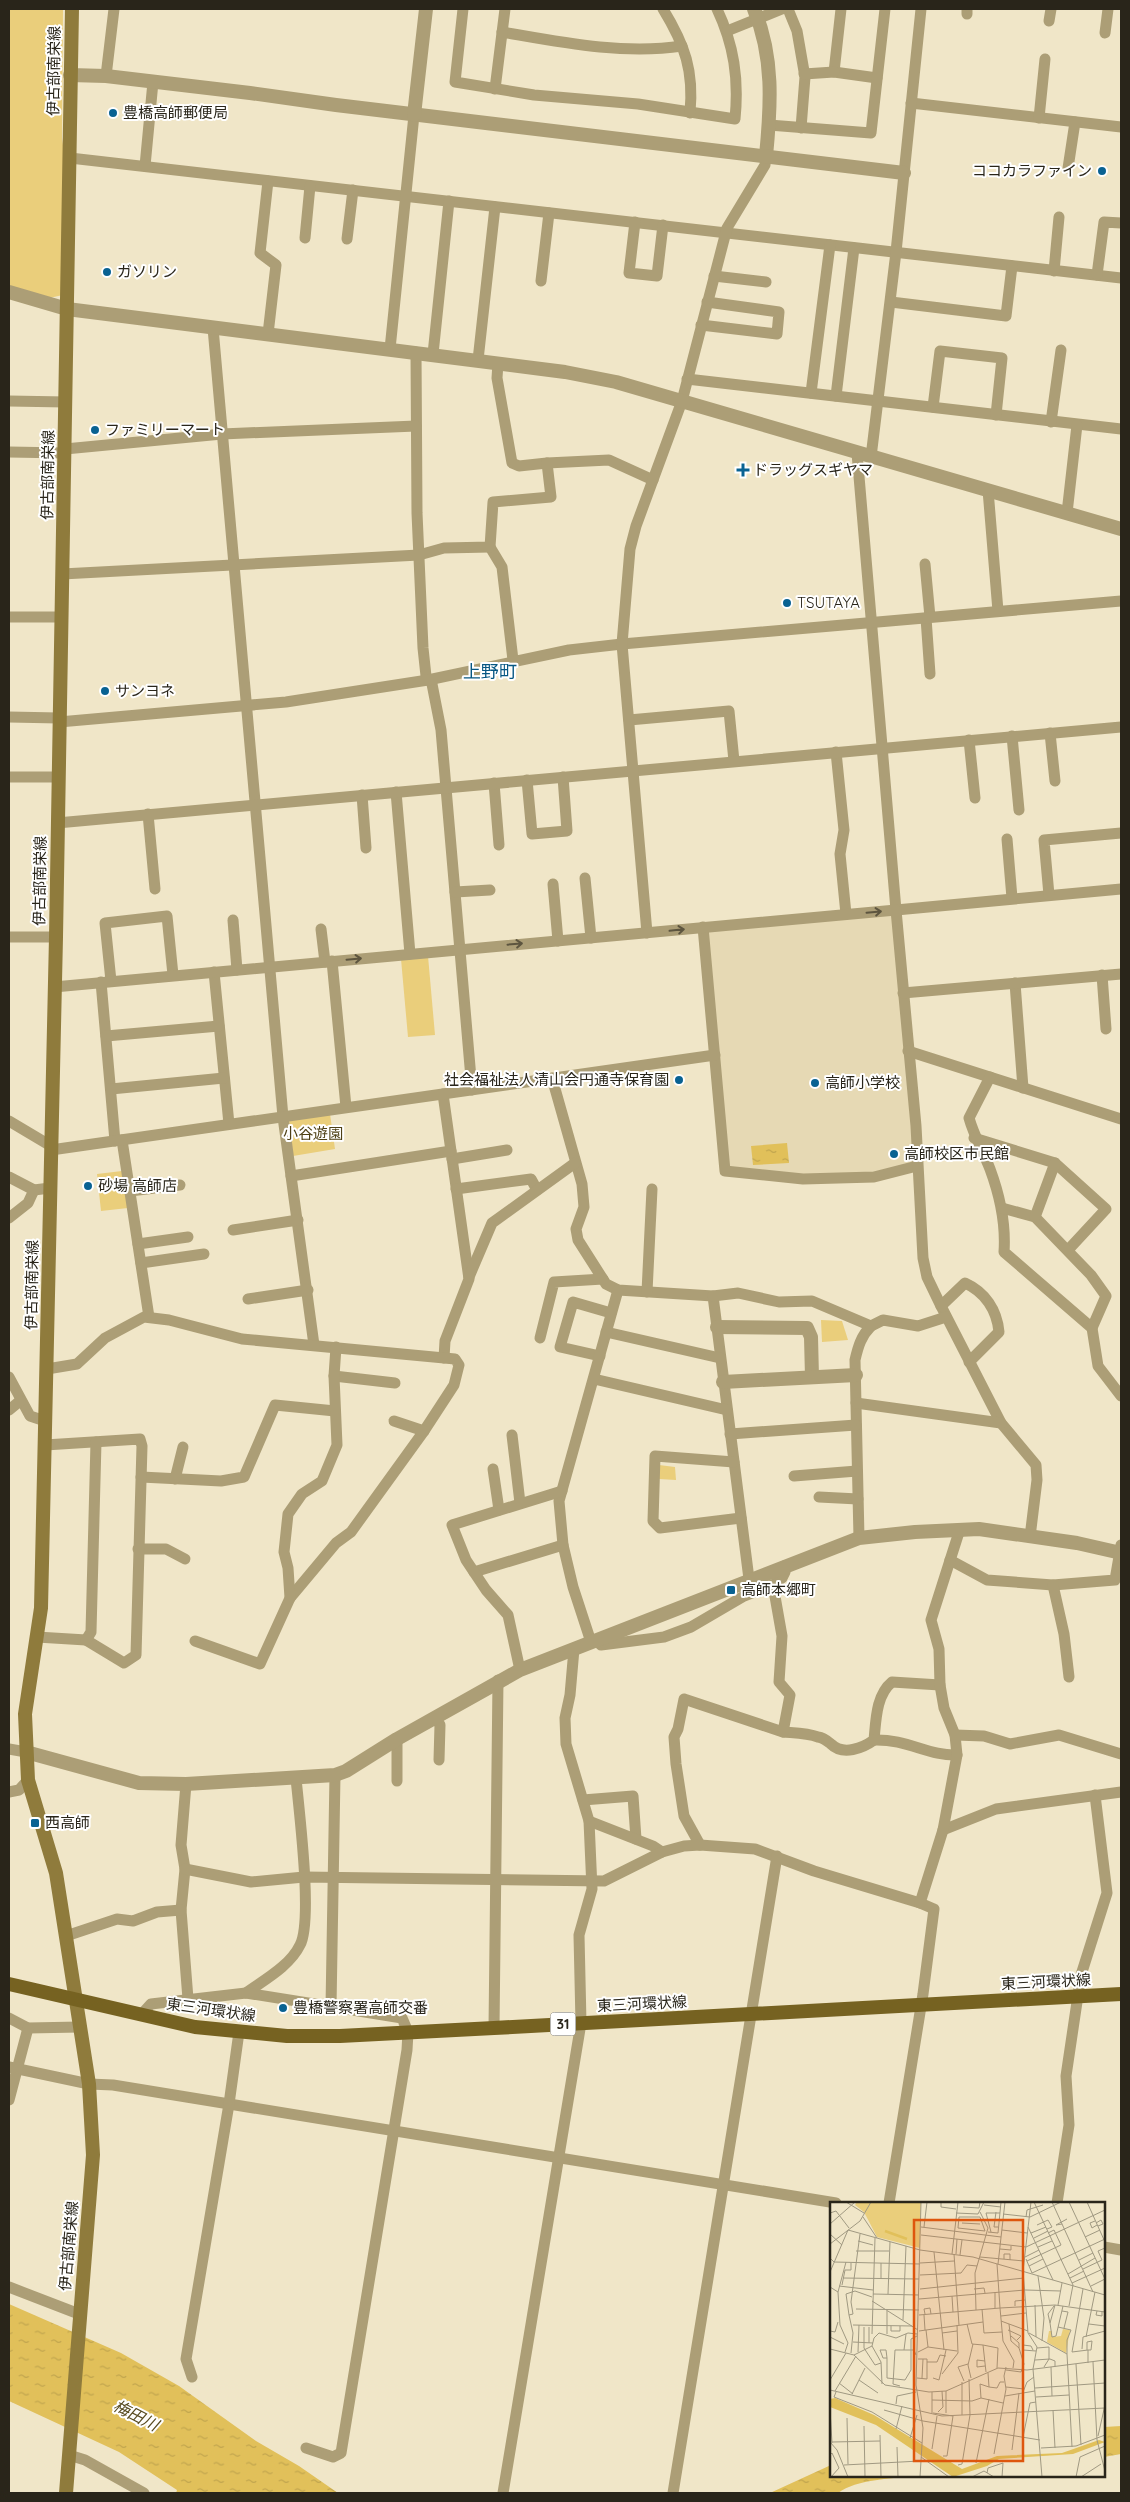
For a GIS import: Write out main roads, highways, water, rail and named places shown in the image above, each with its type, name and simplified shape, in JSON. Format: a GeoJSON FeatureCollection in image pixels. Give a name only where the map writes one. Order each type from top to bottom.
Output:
{"type":"FeatureCollection","features":[{"type":"Feature","properties":{"kind":"main road","name":"伊古部南栄線"},"geometry":{"type":"LineString","coordinates":[[66,2493],[92,2155],[89,2084],[56,1873],[28,1780],[25,1714],[41,1608],[56,937],[72,9]]}},
{"type":"Feature","properties":{"kind":"main road","name":"東三河環状線"},"geometry":{"type":"LineString","coordinates":[[9,1984],[195,2027],[239,2032],[340,2036],[1121,1994]]}},
{"type":"Feature","properties":{"kind":"water"},"geometry":{"type":"Polygon","coordinates":[[[787,1143],[789,1163],[753,1165],[751,1146],[787,1143]]]}},
{"type":"Feature","properties":{"kind":"water","name":"梅田川"},"geometry":{"type":"Polygon","coordinates":[[[9,2304],[121,2353],[179,2386],[256,2441],[299,2466],[338,2493],[176,2493],[177,2490],[119,2452],[9,2401],[9,2304]]]}},
{"type":"Feature","properties":{"kind":"water"},"geometry":{"type":"Polygon","coordinates":[[[1121,2426],[1121,2454],[1105,2457],[1105,2427],[1121,2426]]]}},
{"type":"Feature","properties":{"kind":"water"},"geometry":{"type":"Polygon","coordinates":[[[830,2465],[830,2477],[903,2477],[864,2482],[838,2493],[770,2493],[830,2465]]]}},
{"type":"Feature","properties":{"kind":"place","name":"豊橋高師郵便局"},"geometry":{"type":"Point","coordinates":[113,113]}},
{"type":"Feature","properties":{"kind":"place","name":"ココカラファイン"},"geometry":{"type":"Point","coordinates":[1102,171]}},
{"type":"Feature","properties":{"kind":"place","name":"ガソリン"},"geometry":{"type":"Point","coordinates":[107,272]}},
{"type":"Feature","properties":{"kind":"place","name":"ファミリーマート"},"geometry":{"type":"Point","coordinates":[95,430]}},
{"type":"Feature","properties":{"kind":"place","name":"ドラッグスギヤマ"},"geometry":{"type":"Point","coordinates":[743,470]}},
{"type":"Feature","properties":{"kind":"place","name":"TSUTAYA"},"geometry":{"type":"Point","coordinates":[787,603]}},
{"type":"Feature","properties":{"kind":"place","name":"サンヨネ"},"geometry":{"type":"Point","coordinates":[105,691]}},
{"type":"Feature","properties":{"kind":"place","name":"社会福祉法人清山会円通寺保育園"},"geometry":{"type":"Point","coordinates":[679,1080]}},
{"type":"Feature","properties":{"kind":"place","name":"高師小学校"},"geometry":{"type":"Point","coordinates":[815,1083]}},
{"type":"Feature","properties":{"kind":"place","name":"高師校区市民館"},"geometry":{"type":"Point","coordinates":[894,1154]}},
{"type":"Feature","properties":{"kind":"place","name":"砂場 高師店"},"geometry":{"type":"Point","coordinates":[88,1186]}},
{"type":"Feature","properties":{"kind":"place","name":"高師本郷町"},"geometry":{"type":"Point","coordinates":[731,1590]}},
{"type":"Feature","properties":{"kind":"place","name":"西高師"},"geometry":{"type":"Point","coordinates":[35,1823]}},
{"type":"Feature","properties":{"kind":"place","name":"豊橋警察署高師交番"},"geometry":{"type":"Point","coordinates":[283,2008]}},
{"type":"Feature","properties":{"kind":"district","name":"上野町"},"geometry":{"type":"Point","coordinates":[490,672]}},
{"type":"Feature","properties":{"kind":"park label","name":"小谷遊園"},"geometry":{"type":"Point","coordinates":[313,1134]}}]}
